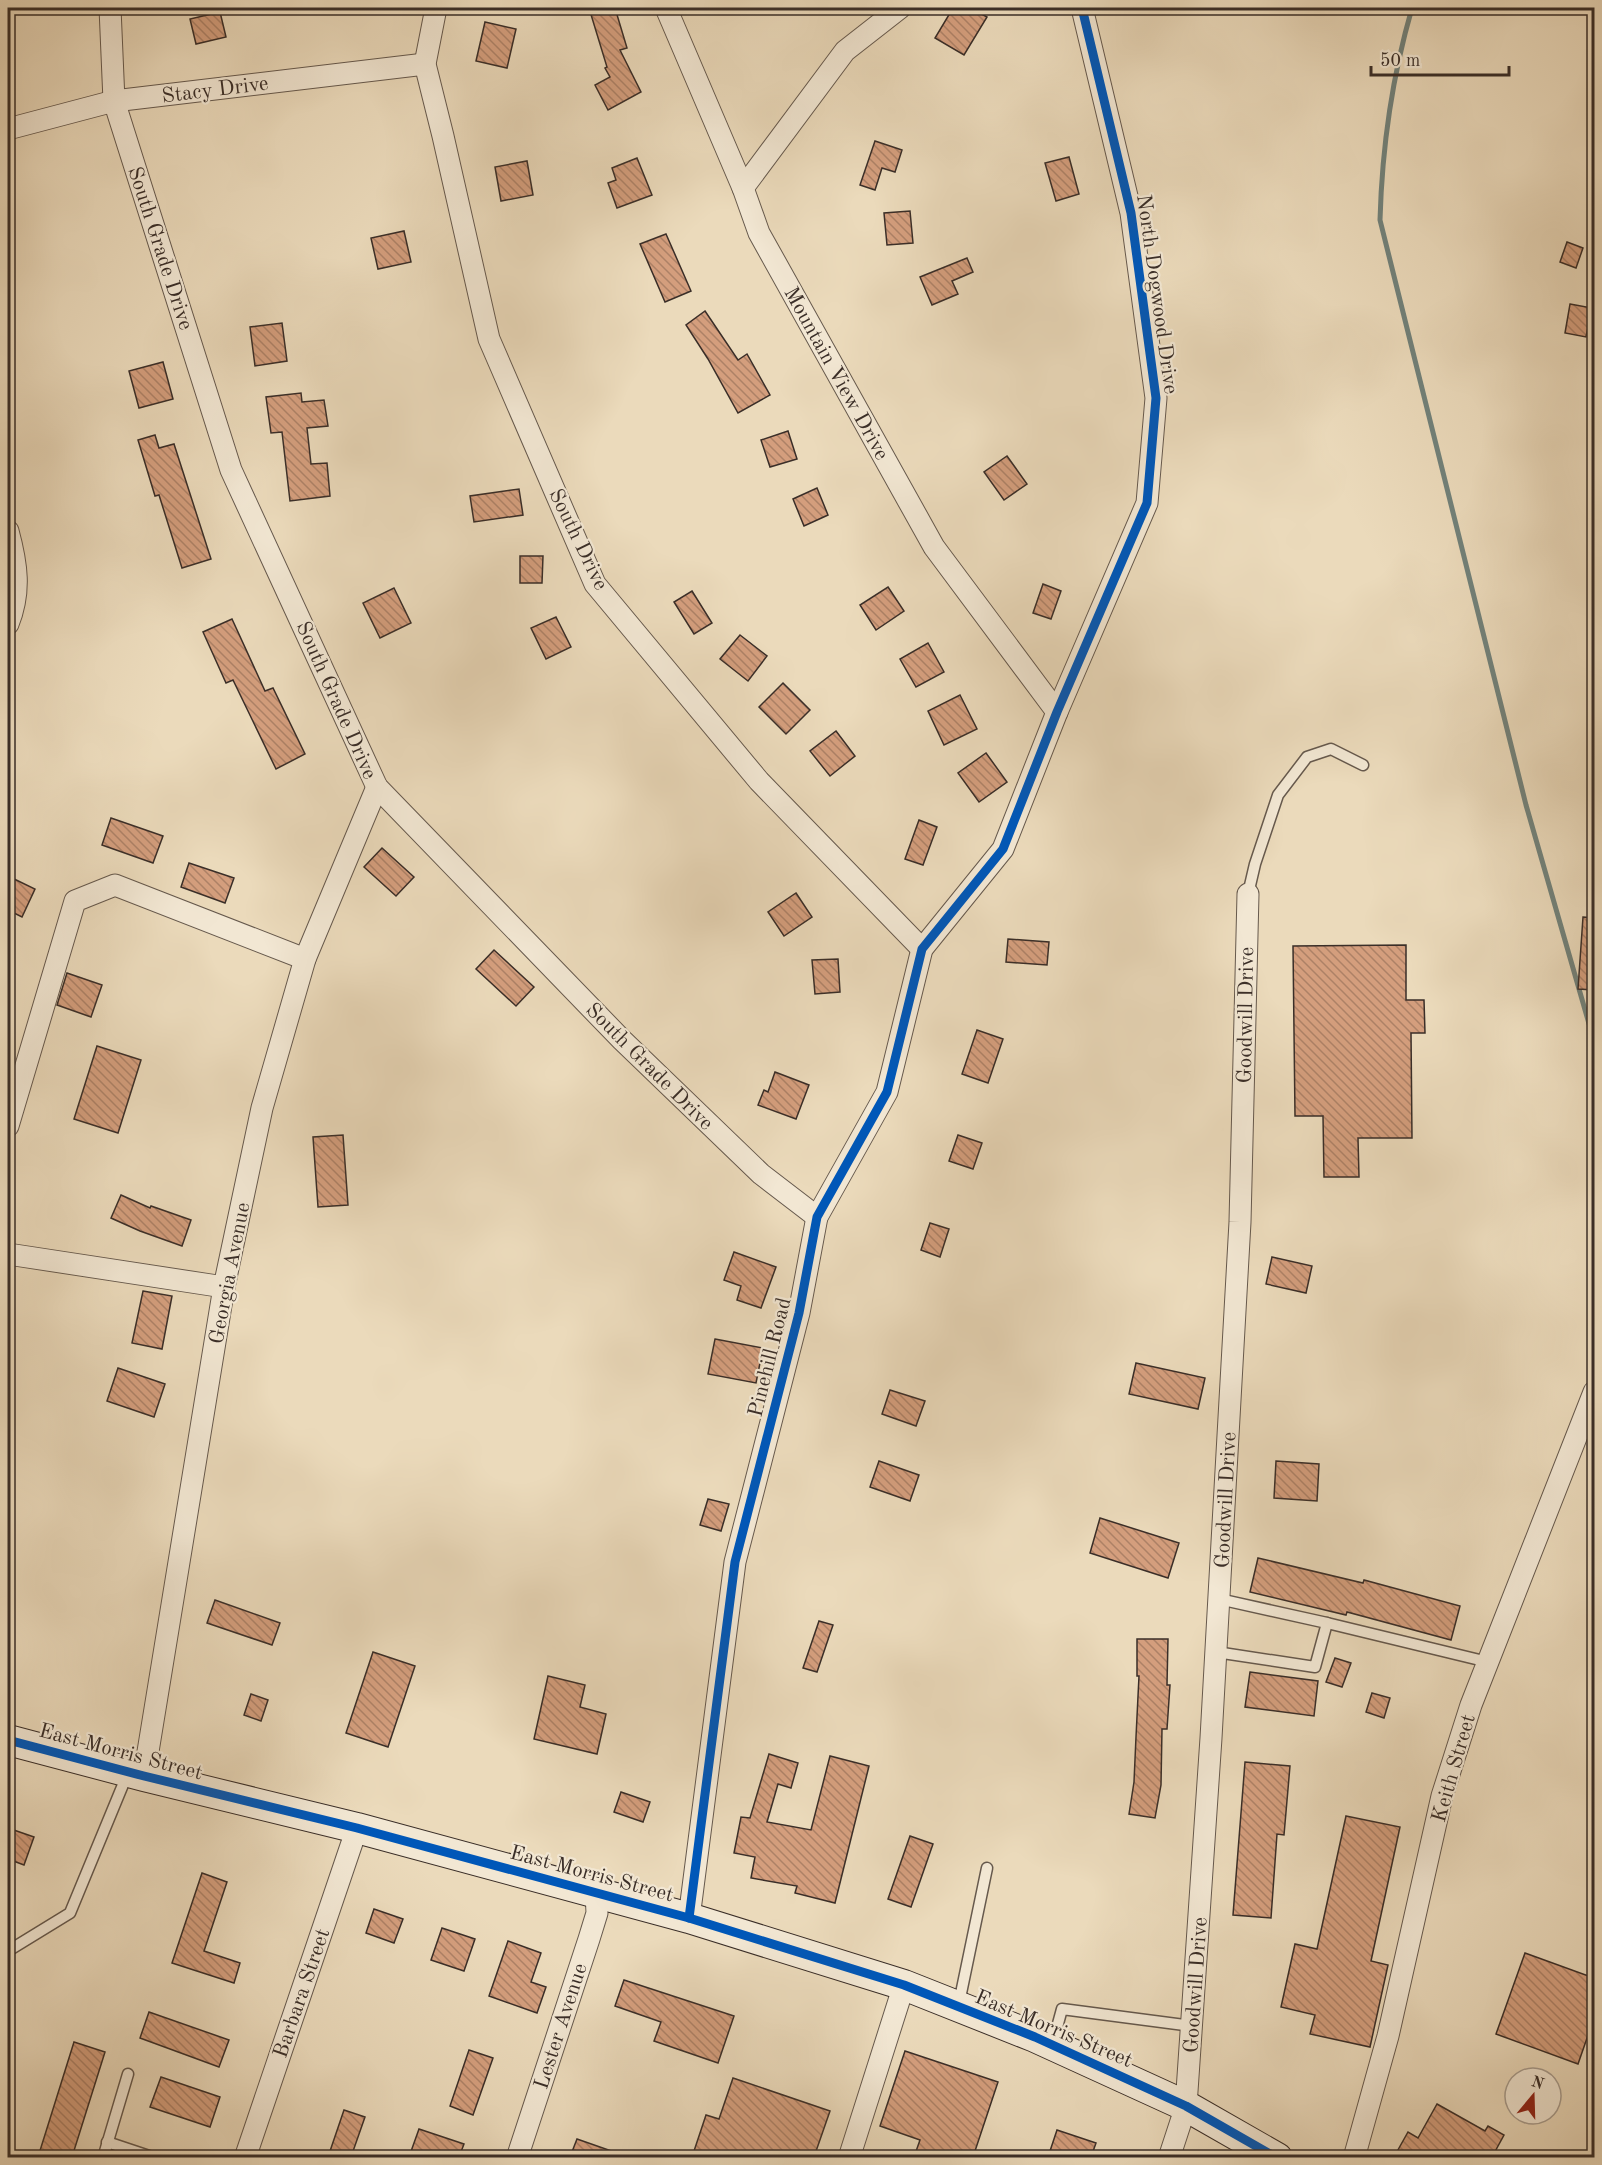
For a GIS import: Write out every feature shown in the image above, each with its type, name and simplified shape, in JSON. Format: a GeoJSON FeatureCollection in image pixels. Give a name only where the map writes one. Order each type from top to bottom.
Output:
{"type":"FeatureCollection","features":[{"type":"Feature","properties":{"kind":"main road","name":"East Morris Street"},"geometry":{"type":"LineString","coordinates":[[8,1740],[357,1828],[689,1918],[904,1985],[1052,2045],[1186,2106],[1277,2157]]}},
{"type":"Feature","properties":{"kind":"street","name":"South Grade Drive"},"geometry":{"type":"LineString","coordinates":[[110,8],[114,101],[231,470],[377,787],[630,1048],[761,1174],[817,1217]]}},
{"type":"Feature","properties":{"kind":"street"},"geometry":{"type":"LineString","coordinates":[[425,64],[436,8]]}},
{"type":"Feature","properties":{"kind":"street","name":"Mountain View Drive"},"geometry":{"type":"LineString","coordinates":[[666,8],[743,188],[759,233],[934,547],[1057,712]]}},
{"type":"Feature","properties":{"kind":"street"},"geometry":{"type":"LineString","coordinates":[[743,188],[845,51],[900,8]]}},
{"type":"Feature","properties":{"kind":"street","name":"North Dogwood Drive"},"geometry":{"type":"LineString","coordinates":[[1003,849],[1057,712],[1147,503],[1156,398],[1131,213],[1083,8]]}},
{"type":"Feature","properties":{"kind":"street","name":"Stacy Drive"},"geometry":{"type":"LineString","coordinates":[[8,129],[114,101],[425,64]]}},
{"type":"Feature","properties":{"kind":"street","name":"South Drive"},"geometry":{"type":"LineString","coordinates":[[425,64],[489,339],[595,584],[759,781],[922,949]]}},
{"type":"Feature","properties":{"kind":"street"},"geometry":{"type":"LineString","coordinates":[[8,531],[16,564],[18,589],[8,624]]}},
{"type":"Feature","properties":{"kind":"street","name":"Georgia Avenue"},"geometry":{"type":"LineString","coordinates":[[136,1774],[224,1287],[262,1108],[305,958],[377,787]]}},
{"type":"Feature","properties":{"kind":"street","name":"Pinehill Road"},"geometry":{"type":"LineString","coordinates":[[689,1918],[735,1562],[800,1313],[817,1217],[886,1092],[922,949],[1003,849]]}},
{"type":"Feature","properties":{"kind":"street"},"geometry":{"type":"LineString","coordinates":[[8,1126],[75,901],[115,885],[305,958]]}},
{"type":"Feature","properties":{"kind":"street","name":"Goodwill Drive"},"geometry":{"type":"LineString","coordinates":[[1169,2157],[1186,2106],[1216,1652],[1240,1222],[1248,894]]}},
{"type":"Feature","properties":{"kind":"street"},"geometry":{"type":"LineString","coordinates":[[8,1254],[224,1287]]}},
{"type":"Feature","properties":{"kind":"street","name":"Keith Street"},"geometry":{"type":"LineString","coordinates":[[1354,2157],[1388,2036],[1442,1796],[1471,1705],[1594,1392]]}},
{"type":"Feature","properties":{"kind":"street","name":"Barbara Street"},"geometry":{"type":"LineString","coordinates":[[245,2157],[357,1828]]}},
{"type":"Feature","properties":{"kind":"street","name":"Lester Avenue"},"geometry":{"type":"LineString","coordinates":[[517,2157],[597,1913],[597,1893]]}},
{"type":"Feature","properties":{"kind":"street"},"geometry":{"type":"LineString","coordinates":[[849,2157],[904,1985]]}},
{"type":"Feature","properties":{"kind":"lane"},"geometry":{"type":"LineString","coordinates":[[1248,894],[1255,864],[1278,795],[1307,757],[1331,749],[1363,765]]}},
{"type":"Feature","properties":{"kind":"lane"},"geometry":{"type":"LineString","coordinates":[[1219,1599],[1488,1662]]}},
{"type":"Feature","properties":{"kind":"lane"},"geometry":{"type":"LineString","coordinates":[[1216,1652],[1315,1667],[1327,1623]]}},
{"type":"Feature","properties":{"kind":"lane"},"geometry":{"type":"LineString","coordinates":[[8,1951],[70,1913],[136,1774]]}},
{"type":"Feature","properties":{"kind":"lane"},"geometry":{"type":"LineString","coordinates":[[958,2007],[987,1868]]}},
{"type":"Feature","properties":{"kind":"lane"},"geometry":{"type":"LineString","coordinates":[[1052,2045],[1062,2009],[1192,2026]]}},
{"type":"Feature","properties":{"kind":"lane"},"geometry":{"type":"LineString","coordinates":[[103,2157],[128,2074]]}},
{"type":"Feature","properties":{"kind":"lane"},"geometry":{"type":"LineString","coordinates":[[107,2142],[155,2157]]}},
{"type":"Feature","properties":{"kind":"building"},"geometry":{"type":"Polygon","coordinates":[[[589,8],[615,8],[627,48],[620,50],[641,92],[608,110],[595,85],[610,77],[605,68],[607,67],[589,8]]]}},
{"type":"Feature","properties":{"kind":"building"},"geometry":{"type":"Polygon","coordinates":[[[953,8],[971,8],[987,17],[964,55],[935,38],[953,8]]]}},
{"type":"Feature","properties":{"kind":"building"},"geometry":{"type":"Polygon","coordinates":[[[220,12],[226,37],[196,44],[190,19],[220,12]]]}},
{"type":"Feature","properties":{"kind":"building"},"geometry":{"type":"Polygon","coordinates":[[[485,22],[516,29],[507,68],[476,61],[485,22]]]}},
{"type":"Feature","properties":{"kind":"building"},"geometry":{"type":"Polygon","coordinates":[[[875,141],[902,150],[895,172],[882,168],[875,190],[860,185],[875,141]]]}},
{"type":"Feature","properties":{"kind":"building"},"geometry":{"type":"Polygon","coordinates":[[[1069,157],[1079,194],[1056,201],[1045,163],[1069,157]]]}},
{"type":"Feature","properties":{"kind":"building"},"geometry":{"type":"Polygon","coordinates":[[[637,158],[652,195],[617,208],[608,183],[616,180],[612,168],[637,158]]]}},
{"type":"Feature","properties":{"kind":"building"},"geometry":{"type":"Polygon","coordinates":[[[527,161],[533,195],[501,201],[495,167],[527,161]]]}},
{"type":"Feature","properties":{"kind":"building"},"geometry":{"type":"Polygon","coordinates":[[[910,211],[913,243],[887,245],[884,213],[910,211]]]}},
{"type":"Feature","properties":{"kind":"building"},"geometry":{"type":"Polygon","coordinates":[[[404,231],[411,262],[378,269],[371,238],[404,231]]]}},
{"type":"Feature","properties":{"kind":"building"},"geometry":{"type":"Polygon","coordinates":[[[666,234],[691,291],[665,302],[640,244],[666,234]]]}},
{"type":"Feature","properties":{"kind":"building"},"geometry":{"type":"Polygon","coordinates":[[[1567,242],[1583,248],[1576,268],[1560,262],[1567,242]]]}},
{"type":"Feature","properties":{"kind":"building"},"geometry":{"type":"Polygon","coordinates":[[[967,258],[973,272],[952,281],[958,294],[932,305],[920,277],[967,258]]]}},
{"type":"Feature","properties":{"kind":"building"},"geometry":{"type":"Polygon","coordinates":[[[1570,304],[1592,308],[1586,337],[1565,333],[1570,304]]]}},
{"type":"Feature","properties":{"kind":"building"},"geometry":{"type":"Polygon","coordinates":[[[705,311],[738,360],[747,354],[770,395],[738,413],[686,325],[705,311]]]}},
{"type":"Feature","properties":{"kind":"building"},"geometry":{"type":"Polygon","coordinates":[[[282,323],[287,361],[255,366],[250,327],[282,323]]]}},
{"type":"Feature","properties":{"kind":"building"},"geometry":{"type":"Polygon","coordinates":[[[163,362],[173,399],[139,408],[129,371],[163,362]]]}},
{"type":"Feature","properties":{"kind":"building"},"geometry":{"type":"Polygon","coordinates":[[[301,393],[302,402],[324,400],[328,426],[307,428],[311,464],[327,463],[330,496],[290,501],[282,432],[271,433],[266,397],[301,393]]]}},
{"type":"Feature","properties":{"kind":"building"},"geometry":{"type":"Polygon","coordinates":[[[788,431],[797,459],[770,467],[761,440],[788,431]]]}},
{"type":"Feature","properties":{"kind":"building"},"geometry":{"type":"Polygon","coordinates":[[[155,435],[159,448],[174,444],[211,559],[182,568],[159,495],[155,496],[138,440],[155,435]]]}},
{"type":"Feature","properties":{"kind":"building"},"geometry":{"type":"Polygon","coordinates":[[[1007,456],[1027,484],[1004,500],[984,472],[1007,456]]]}},
{"type":"Feature","properties":{"kind":"building"},"geometry":{"type":"Polygon","coordinates":[[[817,488],[828,515],[804,526],[793,499],[817,488]]]}},
{"type":"Feature","properties":{"kind":"building"},"geometry":{"type":"Polygon","coordinates":[[[519,489],[523,515],[474,522],[470,496],[519,489]]]}},
{"type":"Feature","properties":{"kind":"building"},"geometry":{"type":"Polygon","coordinates":[[[520,556],[543,556],[542,583],[520,583],[520,556]]]}},
{"type":"Feature","properties":{"kind":"building"},"geometry":{"type":"Polygon","coordinates":[[[1043,584],[1061,591],[1051,619],[1033,613],[1043,584]]]}},
{"type":"Feature","properties":{"kind":"building"},"geometry":{"type":"Polygon","coordinates":[[[888,587],[904,611],[876,630],[860,605],[888,587]]]}},
{"type":"Feature","properties":{"kind":"building"},"geometry":{"type":"Polygon","coordinates":[[[394,588],[411,623],[380,638],[363,603],[394,588]]]}},
{"type":"Feature","properties":{"kind":"building"},"geometry":{"type":"Polygon","coordinates":[[[692,591],[712,623],[694,634],[674,602],[692,591]]]}},
{"type":"Feature","properties":{"kind":"building"},"geometry":{"type":"Polygon","coordinates":[[[556,617],[571,647],[546,659],[531,628],[556,617]]]}},
{"type":"Feature","properties":{"kind":"building"},"geometry":{"type":"Polygon","coordinates":[[[232,619],[265,691],[273,688],[305,754],[276,769],[233,680],[226,683],[203,632],[232,619]]]}},
{"type":"Feature","properties":{"kind":"building"},"geometry":{"type":"Polygon","coordinates":[[[740,635],[767,656],[748,681],[720,659],[740,635]]]}},
{"type":"Feature","properties":{"kind":"building"},"geometry":{"type":"Polygon","coordinates":[[[928,643],[944,672],[916,687],[900,659],[928,643]]]}},
{"type":"Feature","properties":{"kind":"building"},"geometry":{"type":"Polygon","coordinates":[[[783,683],[810,710],[786,734],[759,707],[783,683]]]}},
{"type":"Feature","properties":{"kind":"building"},"geometry":{"type":"Polygon","coordinates":[[[960,695],[977,729],[944,745],[928,711],[960,695]]]}},
{"type":"Feature","properties":{"kind":"building"},"geometry":{"type":"Polygon","coordinates":[[[836,731],[855,756],[830,776],[810,751],[836,731]]]}},
{"type":"Feature","properties":{"kind":"building"},"geometry":{"type":"Polygon","coordinates":[[[986,753],[1007,782],[979,802],[958,773],[986,753]]]}},
{"type":"Feature","properties":{"kind":"building"},"geometry":{"type":"Polygon","coordinates":[[[111,818],[163,836],[153,863],[102,845],[111,818]]]}},
{"type":"Feature","properties":{"kind":"building"},"geometry":{"type":"Polygon","coordinates":[[[919,820],[937,827],[923,865],[905,859],[919,820]]]}},
{"type":"Feature","properties":{"kind":"building"},"geometry":{"type":"Polygon","coordinates":[[[382,848],[414,877],[396,896],[364,867],[382,848]]]}},
{"type":"Feature","properties":{"kind":"building"},"geometry":{"type":"Polygon","coordinates":[[[189,863],[234,878],[225,903],[181,887],[189,863]]]}},
{"type":"Feature","properties":{"kind":"building"},"geometry":{"type":"Polygon","coordinates":[[[8,876],[35,889],[22,917],[8,910],[8,876]]]}},
{"type":"Feature","properties":{"kind":"building"},"geometry":{"type":"Polygon","coordinates":[[[796,893],[812,917],[784,936],[768,912],[796,893]]]}},
{"type":"Feature","properties":{"kind":"building"},"geometry":{"type":"Polygon","coordinates":[[[1583,917],[1594,918],[1594,990],[1578,989],[1583,917]]]}},
{"type":"Feature","properties":{"kind":"building"},"geometry":{"type":"Polygon","coordinates":[[[1008,939],[1049,942],[1047,965],[1006,962],[1008,939]]]}},
{"type":"Feature","properties":{"kind":"building"},"geometry":{"type":"Polygon","coordinates":[[[1406,945],[1406,1000],[1424,1000],[1425,1033],[1411,1033],[1412,1138],[1358,1138],[1359,1177],[1324,1177],[1323,1116],[1295,1116],[1293,946],[1406,945]]]}},
{"type":"Feature","properties":{"kind":"building"},"geometry":{"type":"Polygon","coordinates":[[[494,950],[534,987],[516,1006],[476,969],[494,950]]]}},
{"type":"Feature","properties":{"kind":"building"},"geometry":{"type":"Polygon","coordinates":[[[838,959],[840,992],[815,994],[812,960],[838,959]]]}},
{"type":"Feature","properties":{"kind":"building"},"geometry":{"type":"Polygon","coordinates":[[[67,973],[102,985],[91,1017],[57,1005],[67,973]]]}},
{"type":"Feature","properties":{"kind":"building"},"geometry":{"type":"Polygon","coordinates":[[[977,1030],[1003,1039],[988,1083],[962,1074],[977,1030]]]}},
{"type":"Feature","properties":{"kind":"building"},"geometry":{"type":"Polygon","coordinates":[[[97,1046],[141,1060],[118,1133],[74,1119],[97,1046]]]}},
{"type":"Feature","properties":{"kind":"building"},"geometry":{"type":"Polygon","coordinates":[[[775,1072],[809,1085],[796,1119],[758,1105],[764,1090],[768,1092],[775,1072]]]}},
{"type":"Feature","properties":{"kind":"building"},"geometry":{"type":"Polygon","coordinates":[[[343,1135],[348,1205],[318,1207],[313,1137],[343,1135]]]}},
{"type":"Feature","properties":{"kind":"building"},"geometry":{"type":"Polygon","coordinates":[[[958,1135],[982,1143],[973,1169],[949,1161],[958,1135]]]}},
{"type":"Feature","properties":{"kind":"building"},"geometry":{"type":"Polygon","coordinates":[[[121,1195],[150,1208],[151,1206],[191,1220],[182,1246],[111,1218],[121,1195]]]}},
{"type":"Feature","properties":{"kind":"building"},"geometry":{"type":"Polygon","coordinates":[[[930,1223],[949,1229],[940,1257],[921,1250],[930,1223]]]}},
{"type":"Feature","properties":{"kind":"building"},"geometry":{"type":"Polygon","coordinates":[[[734,1252],[776,1267],[761,1308],[737,1300],[741,1286],[724,1280],[734,1252]]]}},
{"type":"Feature","properties":{"kind":"building"},"geometry":{"type":"Polygon","coordinates":[[[1272,1257],[1312,1266],[1306,1293],[1266,1284],[1272,1257]]]}},
{"type":"Feature","properties":{"kind":"building"},"geometry":{"type":"Polygon","coordinates":[[[143,1291],[172,1296],[162,1349],[132,1343],[143,1291]]]}},
{"type":"Feature","properties":{"kind":"building"},"geometry":{"type":"Polygon","coordinates":[[[715,1339],[763,1348],[756,1383],[708,1374],[715,1339]]]}},
{"type":"Feature","properties":{"kind":"building"},"geometry":{"type":"Polygon","coordinates":[[[1136,1363],[1205,1378],[1198,1409],[1129,1394],[1136,1363]]]}},
{"type":"Feature","properties":{"kind":"building"},"geometry":{"type":"Polygon","coordinates":[[[118,1368],[165,1384],[154,1417],[107,1401],[118,1368]]]}},
{"type":"Feature","properties":{"kind":"building"},"geometry":{"type":"Polygon","coordinates":[[[890,1390],[925,1401],[916,1426],[882,1414],[890,1390]]]}},
{"type":"Feature","properties":{"kind":"building"},"geometry":{"type":"Polygon","coordinates":[[[879,1461],[919,1475],[910,1501],[870,1487],[879,1461]]]}},
{"type":"Feature","properties":{"kind":"building"},"geometry":{"type":"Polygon","coordinates":[[[1276,1461],[1319,1464],[1317,1501],[1274,1498],[1276,1461]]]}},
{"type":"Feature","properties":{"kind":"building"},"geometry":{"type":"Polygon","coordinates":[[[708,1499],[729,1504],[721,1531],[700,1525],[708,1499]]]}},
{"type":"Feature","properties":{"kind":"building"},"geometry":{"type":"Polygon","coordinates":[[[1100,1518],[1179,1543],[1168,1578],[1090,1553],[1100,1518]]]}},
{"type":"Feature","properties":{"kind":"building"},"geometry":{"type":"Polygon","coordinates":[[[1258,1558],[1363,1583],[1364,1580],[1460,1606],[1451,1640],[1347,1612],[1346,1615],[1250,1592],[1258,1558]]]}},
{"type":"Feature","properties":{"kind":"building"},"geometry":{"type":"Polygon","coordinates":[[[215,1600],[280,1623],[272,1645],[207,1623],[215,1600]]]}},
{"type":"Feature","properties":{"kind":"building"},"geometry":{"type":"Polygon","coordinates":[[[819,1621],[833,1625],[817,1672],[803,1668],[819,1621]]]}},
{"type":"Feature","properties":{"kind":"building"},"geometry":{"type":"Polygon","coordinates":[[[1137,1639],[1168,1639],[1167,1685],[1170,1685],[1167,1729],[1162,1729],[1161,1785],[1155,1818],[1129,1814],[1134,1782],[1139,1676],[1137,1676],[1137,1639]]]}},
{"type":"Feature","properties":{"kind":"building"},"geometry":{"type":"Polygon","coordinates":[[[373,1652],[415,1666],[388,1747],[346,1733],[373,1652]]]}},
{"type":"Feature","properties":{"kind":"building"},"geometry":{"type":"Polygon","coordinates":[[[1335,1658],[1351,1663],[1342,1687],[1326,1682],[1335,1658]]]}},
{"type":"Feature","properties":{"kind":"building"},"geometry":{"type":"Polygon","coordinates":[[[1250,1672],[1318,1681],[1314,1716],[1245,1707],[1250,1672]]]}},
{"type":"Feature","properties":{"kind":"building"},"geometry":{"type":"Polygon","coordinates":[[[548,1676],[585,1685],[580,1707],[606,1714],[597,1754],[534,1739],[548,1676]]]}},
{"type":"Feature","properties":{"kind":"building"},"geometry":{"type":"Polygon","coordinates":[[[1372,1693],[1390,1698],[1384,1718],[1366,1712],[1372,1693]]]}},
{"type":"Feature","properties":{"kind":"building"},"geometry":{"type":"Polygon","coordinates":[[[251,1694],[268,1700],[261,1721],[244,1715],[251,1694]]]}},
{"type":"Feature","properties":{"kind":"building"},"geometry":{"type":"Polygon","coordinates":[[[769,1754],[798,1763],[791,1788],[778,1784],[767,1822],[811,1830],[830,1756],[869,1766],[835,1903],[795,1893],[797,1886],[751,1878],[755,1857],[734,1853],[741,1817],[750,1818],[769,1754]]]}},
{"type":"Feature","properties":{"kind":"building"},"geometry":{"type":"Polygon","coordinates":[[[1245,1762],[1290,1766],[1284,1835],[1277,1834],[1271,1918],[1233,1915],[1245,1762]]]}},
{"type":"Feature","properties":{"kind":"building"},"geometry":{"type":"Polygon","coordinates":[[[621,1792],[650,1802],[643,1822],[614,1812],[621,1792]]]}},
{"type":"Feature","properties":{"kind":"building"},"geometry":{"type":"Polygon","coordinates":[[[1346,1816],[1400,1827],[1371,1961],[1388,1965],[1370,2047],[1310,2034],[1315,2015],[1281,2007],[1295,1944],[1317,1949],[1346,1816]]]}},
{"type":"Feature","properties":{"kind":"building"},"geometry":{"type":"Polygon","coordinates":[[[8,1828],[34,1837],[24,1865],[8,1859],[8,1828]]]}},
{"type":"Feature","properties":{"kind":"building"},"geometry":{"type":"Polygon","coordinates":[[[910,1836],[933,1844],[911,1907],[888,1899],[910,1836]]]}},
{"type":"Feature","properties":{"kind":"building"},"geometry":{"type":"Polygon","coordinates":[[[202,1873],[227,1882],[204,1951],[240,1963],[234,1983],[172,1963],[202,1873]]]}},
{"type":"Feature","properties":{"kind":"building"},"geometry":{"type":"Polygon","coordinates":[[[374,1909],[403,1919],[394,1943],[366,1933],[374,1909]]]}},
{"type":"Feature","properties":{"kind":"building"},"geometry":{"type":"Polygon","coordinates":[[[442,1928],[475,1939],[464,1971],[431,1960],[442,1928]]]}},
{"type":"Feature","properties":{"kind":"building"},"geometry":{"type":"Polygon","coordinates":[[[508,1941],[541,1953],[531,1982],[546,1987],[537,2013],[489,1996],[508,1941]]]}},
{"type":"Feature","properties":{"kind":"building"},"geometry":{"type":"Polygon","coordinates":[[[1525,1953],[1594,1978],[1594,2018],[1578,2064],[1496,2034],[1525,1953]]]}},
{"type":"Feature","properties":{"kind":"building"},"geometry":{"type":"Polygon","coordinates":[[[624,1980],[734,2016],[718,2063],[654,2041],[661,2022],[615,2006],[624,1980]]]}},
{"type":"Feature","properties":{"kind":"building"},"geometry":{"type":"Polygon","coordinates":[[[149,2012],[229,2040],[219,2067],[140,2038],[149,2012]]]}},
{"type":"Feature","properties":{"kind":"building"},"geometry":{"type":"Polygon","coordinates":[[[74,2042],[105,2052],[72,2157],[38,2157],[74,2042]]]}},
{"type":"Feature","properties":{"kind":"building"},"geometry":{"type":"Polygon","coordinates":[[[469,2050],[493,2058],[473,2115],[450,2106],[469,2050]]]}},
{"type":"Feature","properties":{"kind":"building"},"geometry":{"type":"Polygon","coordinates":[[[905,2051],[998,2082],[973,2157],[914,2157],[920,2140],[880,2126],[905,2051]]]}},
{"type":"Feature","properties":{"kind":"building"},"geometry":{"type":"Polygon","coordinates":[[[161,2077],[220,2097],[210,2127],[150,2107],[161,2077]]]}},
{"type":"Feature","properties":{"kind":"building"},"geometry":{"type":"Polygon","coordinates":[[[733,2078],[830,2111],[814,2157],[692,2157],[706,2115],[719,2119],[733,2078]]]}},
{"type":"Feature","properties":{"kind":"building"},"geometry":{"type":"Polygon","coordinates":[[[1437,2104],[1485,2131],[1488,2126],[1504,2135],[1492,2157],[1394,2157],[1408,2132],[1418,2138],[1437,2104]]]}},
{"type":"Feature","properties":{"kind":"building"},"geometry":{"type":"Polygon","coordinates":[[[344,2110],[365,2117],[351,2157],[328,2157],[344,2110]]]}},
{"type":"Feature","properties":{"kind":"building"},"geometry":{"type":"Polygon","coordinates":[[[419,2129],[464,2144],[459,2157],[409,2157],[419,2129]]]}},
{"type":"Feature","properties":{"kind":"building"},"geometry":{"type":"Polygon","coordinates":[[[1057,2130],[1096,2143],[1091,2157],[1048,2157],[1057,2130]]]}},
{"type":"Feature","properties":{"kind":"building"},"geometry":{"type":"Polygon","coordinates":[[[577,2139],[623,2155],[623,2157],[570,2157],[577,2139]]]}},
{"type":"Feature","properties":{"kind":"waterway"},"geometry":{"type":"LineString","coordinates":[[1412,8],[1389,113],[1380,220],[1526,805],[1594,1041]]}},
{"type":"Feature","properties":{"kind":"cycle path"},"geometry":{"type":"LineString","coordinates":[[689,1918],[735,1562],[799,1313],[817,1217],[887,1092],[922,949],[1003,849],[1057,712],[1147,503],[1156,398],[1131,213],[1082,8]]}},
{"type":"Feature","properties":{"kind":"cycle path"},"geometry":{"type":"LineString","coordinates":[[8,1740],[357,1828],[689,1918],[904,1985],[1035,2037],[1186,2106],[1277,2158]]}}]}
